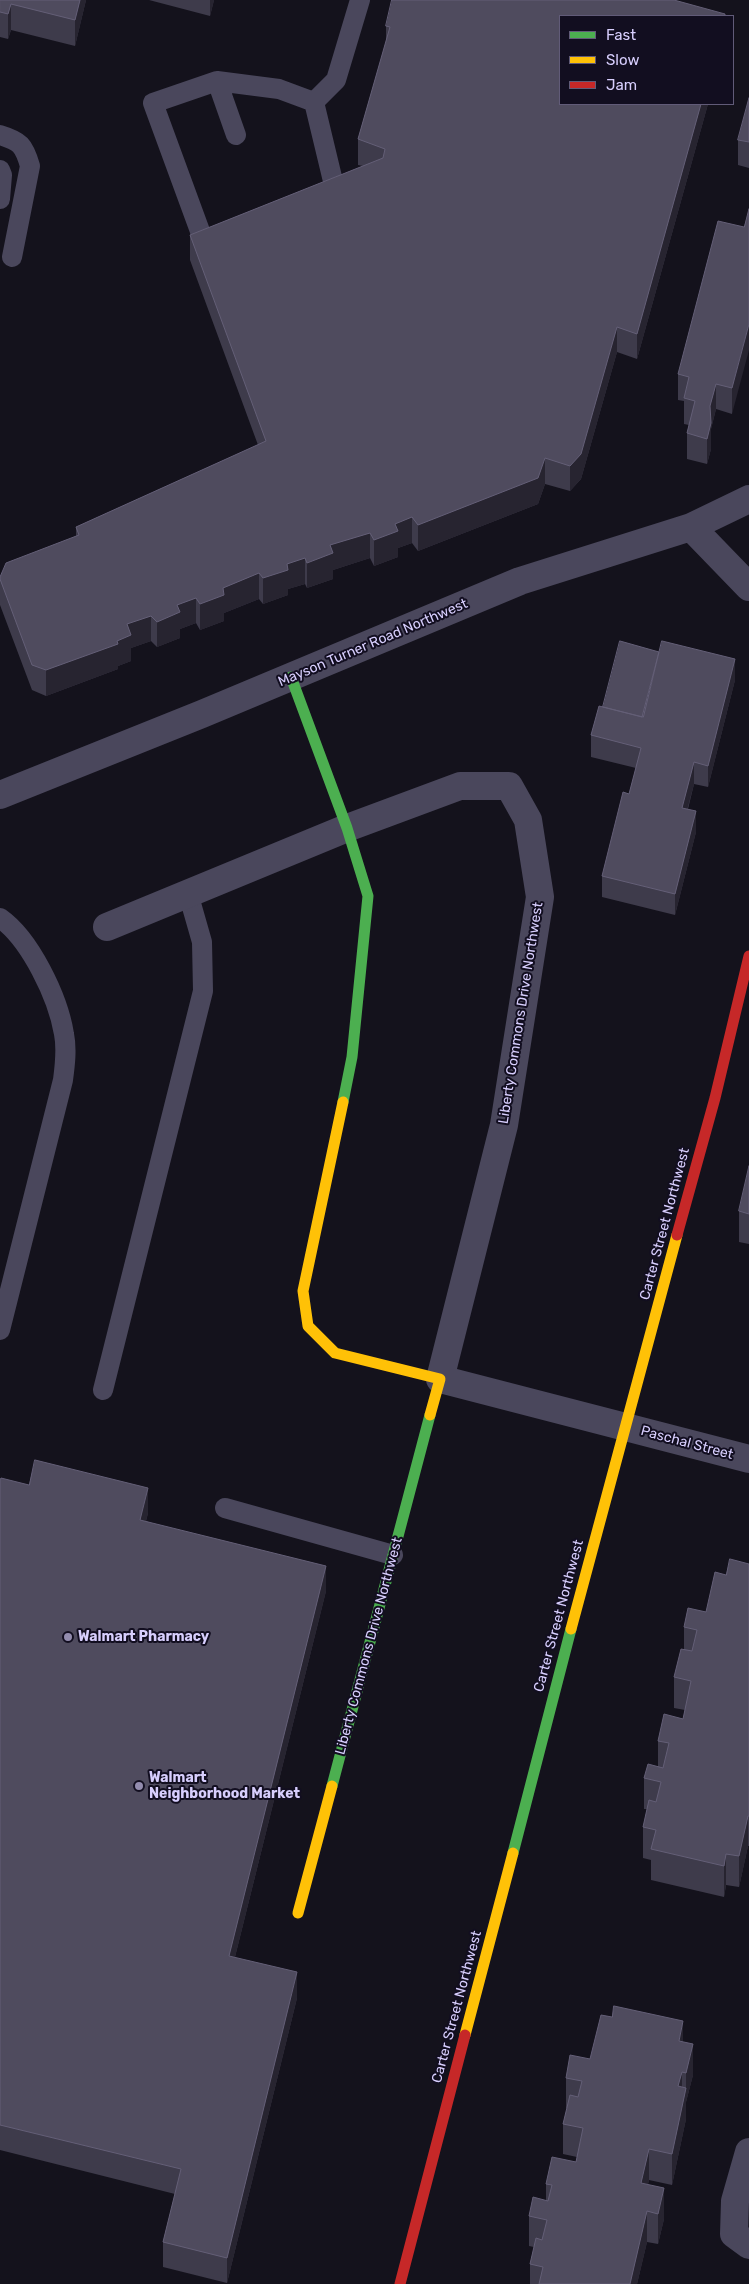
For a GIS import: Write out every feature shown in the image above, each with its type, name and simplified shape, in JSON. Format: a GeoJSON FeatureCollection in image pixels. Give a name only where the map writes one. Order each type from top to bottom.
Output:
{"type":"FeatureCollection","features":[{"type":"Feature","properties":{"kind":"street","name":"Mayson Turner Road Northwest"},"geometry":{"type":"LineString","coordinates":[[0,795],[291,677],[520,581],[691,528],[749,499]]}},
{"type":"Feature","properties":{"kind":"street"},"geometry":{"type":"LineString","coordinates":[[691,528],[749,587]]}},
{"type":"Feature","properties":{"kind":"street"},"geometry":{"type":"LineString","coordinates":[[291,677],[347,828],[368,896],[352,1057],[303,1292],[308,1326],[335,1353],[624,1426]]}},
{"type":"Feature","properties":{"kind":"street","name":"Liberty Commons Drive Northwest"},"geometry":{"type":"LineString","coordinates":[[107,927],[347,828],[460,786],[508,786],[528,820],[540,896],[504,1125],[440,1379],[298,1913]]}},
{"type":"Feature","properties":{"kind":"street","name":"Carter Street Northwest"},"geometry":{"type":"LineString","coordinates":[[400,2284],[624,1426],[715,1098],[749,956]]}},
{"type":"Feature","properties":{"kind":"street","name":"Paschal Street"},"geometry":{"type":"LineString","coordinates":[[624,1426],[749,1459]]}},
{"type":"Feature","properties":{"kind":"street"},"geometry":{"type":"LineString","coordinates":[[749,2152],[735,2201],[734,2234],[749,2245]]}},
{"type":"Feature","properties":{"kind":"lane"},"geometry":{"type":"LineString","coordinates":[[314,102],[336,80],[360,0]]}},
{"type":"Feature","properties":{"kind":"lane"},"geometry":{"type":"LineString","coordinates":[[208,253],[153,103],[217,82],[279,89],[314,102]]}},
{"type":"Feature","properties":{"kind":"lane"},"geometry":{"type":"LineString","coordinates":[[217,82],[236,135]]}},
{"type":"Feature","properties":{"kind":"lane"},"geometry":{"type":"LineString","coordinates":[[314,102],[338,202]]}},
{"type":"Feature","properties":{"kind":"lane"},"geometry":{"type":"LineString","coordinates":[[0,135],[16,140],[26,151],[30,166],[12,257]]}},
{"type":"Feature","properties":{"kind":"lane"},"geometry":{"type":"LineString","coordinates":[[0,170],[2,175],[0,199]]}},
{"type":"Feature","properties":{"kind":"lane"},"geometry":{"type":"LineString","coordinates":[[103,1390],[203,991],[202,942],[188,894]]}},
{"type":"Feature","properties":{"kind":"lane"},"geometry":{"type":"LineString","coordinates":[[0,918],[14,929],[40,967],[60,1018],[65,1047],[63,1080],[0,1330]]}},
{"type":"Feature","properties":{"kind":"lane"},"geometry":{"type":"LineString","coordinates":[[225,1508],[393,1555]]}},
{"type":"Feature","properties":{"kind":"building"},"geometry":{"type":"Polygon","coordinates":[[[0,0],[80,0],[75,20],[11,4],[8,14],[0,12],[0,0]]]}},
{"type":"Feature","properties":{"kind":"building"},"geometry":{"type":"Polygon","coordinates":[[[392,0],[674,0],[725,14],[559,15],[559,105],[701,105],[637,334],[617,327],[581,454],[570,466],[545,458],[538,478],[418,525],[412,517],[395,524],[398,531],[374,540],[370,533],[330,545],[333,553],[307,563],[305,558],[287,564],[288,570],[263,578],[259,573],[223,588],[224,595],[200,604],[196,598],[177,605],[180,612],[157,622],[151,616],[127,624],[131,635],[117,641],[118,644],[46,670],[32,665],[0,579],[6,563],[79,535],[76,527],[266,441],[190,235],[383,158],[385,149],[358,139],[390,27],[386,26],[392,0]]]}},
{"type":"Feature","properties":{"kind":"building"},"geometry":{"type":"Polygon","coordinates":[[[749,98],[749,142],[738,140],[749,98]]]}},
{"type":"Feature","properties":{"kind":"building"},"geometry":{"type":"Polygon","coordinates":[[[749,209],[749,324],[732,388],[716,384],[710,406],[711,423],[707,439],[687,433],[695,401],[684,398],[689,377],[678,374],[718,221],[744,227],[749,209]]]}},
{"type":"Feature","properties":{"kind":"building"},"geometry":{"type":"Polygon","coordinates":[[[620,641],[659,652],[642,717],[603,707],[620,641]]]}},
{"type":"Feature","properties":{"kind":"building"},"geometry":{"type":"Polygon","coordinates":[[[662,641],[735,659],[708,766],[694,762],[682,808],[696,811],[675,894],[602,876],[623,792],[629,794],[641,748],[591,735],[599,706],[643,717],[662,641]]]}},
{"type":"Feature","properties":{"kind":"building"},"geometry":{"type":"Polygon","coordinates":[[[749,1166],[749,1214],[739,1211],[749,1166]]]}},
{"type":"Feature","properties":{"kind":"building","name":"Walmart Neighborhood Market"},"geometry":{"type":"Polygon","coordinates":[[[35,1460],[148,1488],[140,1520],[326,1566],[229,1956],[297,1972],[227,2258],[163,2242],[181,2169],[0,2125],[0,1480],[1,1478],[29,1485],[35,1460]]]}},
{"type":"Feature","properties":{"kind":"building"},"geometry":{"type":"Polygon","coordinates":[[[730,1559],[749,1564],[749,1816],[739,1856],[726,1854],[724,1866],[651,1849],[656,1830],[643,1827],[649,1800],[656,1802],[661,1782],[644,1778],[648,1764],[663,1768],[669,1743],[658,1741],[664,1714],[683,1719],[691,1681],[674,1677],[681,1649],[692,1651],[697,1630],[684,1627],[688,1608],[706,1612],[715,1572],[726,1575],[730,1559]]]}},
{"type":"Feature","properties":{"kind":"building"},"geometry":{"type":"Polygon","coordinates":[[[614,2006],[683,2021],[679,2041],[693,2044],[686,2073],[682,2072],[678,2086],[686,2088],[672,2154],[649,2149],[641,2183],[664,2188],[658,2214],[647,2211],[630,2284],[539,2284],[543,2267],[530,2264],[536,2238],[542,2240],[547,2220],[529,2216],[533,2197],[548,2201],[552,2185],[546,2184],[552,2157],[576,2162],[583,2128],[563,2124],[570,2095],[578,2097],[582,2081],[566,2078],[570,2055],[590,2059],[601,2015],[612,2017],[614,2006]]]}},
{"type":"Feature","properties":{"kind":"traffic: fast"},"geometry":{"type":"LineString","coordinates":[[291,677],[347,828],[368,896],[352,1057],[343,1102]]}},
{"type":"Feature","properties":{"kind":"traffic: fast"},"geometry":{"type":"LineString","coordinates":[[332,1786],[430,1415]]}},
{"type":"Feature","properties":{"kind":"traffic: fast"},"geometry":{"type":"LineString","coordinates":[[513,1853],[571,1629]]}},
{"type":"Feature","properties":{"kind":"traffic: slow"},"geometry":{"type":"LineString","coordinates":[[343,1102],[303,1291],[308,1326],[335,1353],[440,1379],[430,1415]]}},
{"type":"Feature","properties":{"kind":"traffic: slow"},"geometry":{"type":"LineString","coordinates":[[571,1629],[677,1235]]}},
{"type":"Feature","properties":{"kind":"traffic: slow"},"geometry":{"type":"LineString","coordinates":[[298,1913],[332,1786]]}},
{"type":"Feature","properties":{"kind":"traffic: slow"},"geometry":{"type":"LineString","coordinates":[[465,2035],[513,1853]]}},
{"type":"Feature","properties":{"kind":"traffic: jam"},"geometry":{"type":"LineString","coordinates":[[677,1235],[715,1098],[749,956]]}},
{"type":"Feature","properties":{"kind":"traffic: jam"},"geometry":{"type":"LineString","coordinates":[[400,2284],[465,2035]]}},
{"type":"Feature","properties":{"kind":"place","name":"Walmart Pharmacy"},"geometry":{"type":"Point","coordinates":[68,1637]}},
{"type":"Feature","properties":{"kind":"place","name":"Walmart Neighborhood Market"},"geometry":{"type":"Point","coordinates":[139,1786]}}]}
